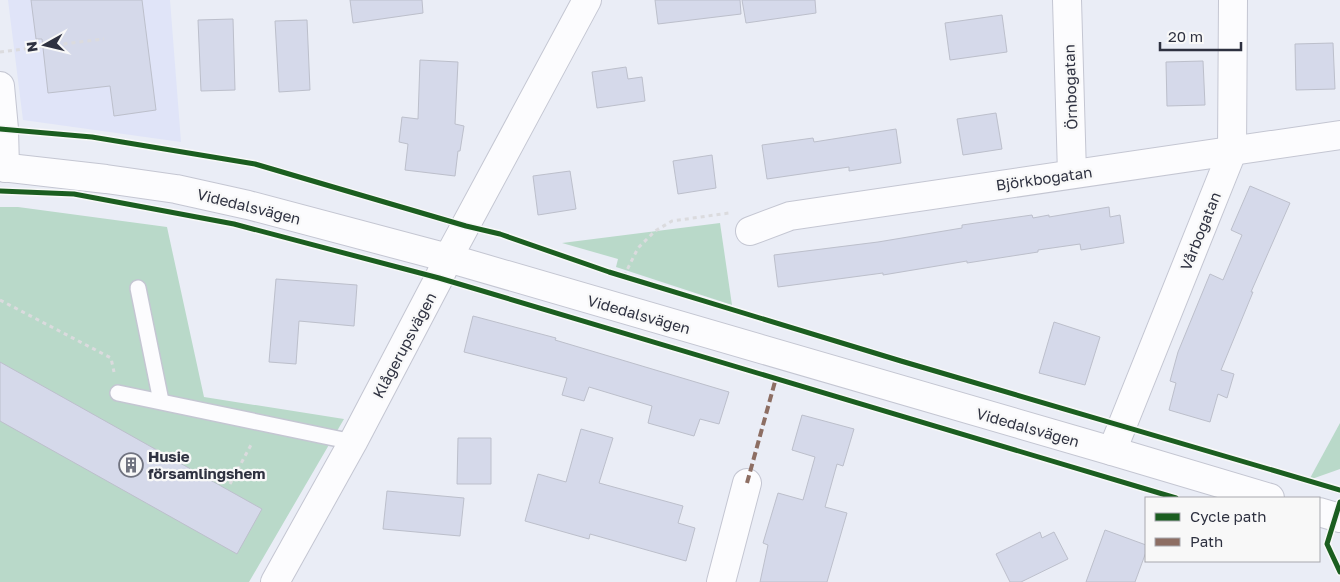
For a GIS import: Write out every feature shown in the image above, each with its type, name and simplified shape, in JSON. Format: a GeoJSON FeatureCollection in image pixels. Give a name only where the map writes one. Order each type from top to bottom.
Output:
{"type":"FeatureCollection","features":[{"type":"Feature","properties":{"kind":"street","name":"Klågerupsvägen"},"geometry":{"type":"LineString","coordinates":[[275,582],[353,442],[448,258],[587,0]]}},
{"type":"Feature","properties":{"kind":"street","name":"Örnbogatan"},"geometry":{"type":"LineString","coordinates":[[1067,0],[1072,174]]}},
{"type":"Feature","properties":{"kind":"street","name":"Vårbogatan"},"geometry":{"type":"LineString","coordinates":[[1112,451],[1232,152],[1233,0]]}},
{"type":"Feature","properties":{"kind":"street"},"geometry":{"type":"LineString","coordinates":[[0,86],[4,129],[2,168]]}},
{"type":"Feature","properties":{"kind":"street","name":"Björkbogatan"},"geometry":{"type":"LineString","coordinates":[[750,231],[790,216],[1340,135]]}},
{"type":"Feature","properties":{"kind":"street","name":"Videdalsvägen"},"geometry":{"type":"LineString","coordinates":[[2,168],[106,179],[176,189],[248,205],[448,258],[1267,497]]}},
{"type":"Feature","properties":{"kind":"street"},"geometry":{"type":"LineString","coordinates":[[721,582],[747,483]]}},
{"type":"Feature","properties":{"kind":"street"},"geometry":{"type":"LineString","coordinates":[[1320,512],[1340,518]]}},
{"type":"Feature","properties":{"kind":"lane"},"geometry":{"type":"LineString","coordinates":[[138,288],[161,401]]}},
{"type":"Feature","properties":{"kind":"lane"},"geometry":{"type":"LineString","coordinates":[[118,392],[353,442]]}},
{"type":"Feature","properties":{"kind":"path"},"geometry":{"type":"LineString","coordinates":[[0,52],[104,39]]}},
{"type":"Feature","properties":{"kind":"path"},"geometry":{"type":"LineString","coordinates":[[624,276],[638,248],[655,231],[672,221],[729,213],[750,231]]}},
{"type":"Feature","properties":{"kind":"path"},"geometry":{"type":"LineString","coordinates":[[617,274],[632,279]]}},
{"type":"Feature","properties":{"kind":"path"},"geometry":{"type":"LineString","coordinates":[[0,300],[111,358],[118,392]]}},
{"type":"Feature","properties":{"kind":"path"},"geometry":{"type":"LineString","coordinates":[[230,484],[262,423]]}},
{"type":"Feature","properties":{"kind":"shaded area"},"geometry":{"type":"Polygon","coordinates":[[[8,0],[170,0],[181,142],[23,120],[8,0]]]}},
{"type":"Feature","properties":{"kind":"green space"},"geometry":{"type":"Polygon","coordinates":[[[0,207],[18,207],[167,227],[204,397],[344,419],[249,582],[0,582],[0,207]]]}},
{"type":"Feature","properties":{"kind":"green space"},"geometry":{"type":"Polygon","coordinates":[[[720,223],[732,305],[616,267],[618,259],[562,243],[720,223]]]}},
{"type":"Feature","properties":{"kind":"green space"},"geometry":{"type":"Polygon","coordinates":[[[1340,423],[1340,469],[1309,480],[1340,423]]]}},
{"type":"Feature","properties":{"kind":"building"},"geometry":{"type":"Polygon","coordinates":[[[31,0],[142,0],[156,110],[114,116],[110,86],[48,93],[42,39],[36,39],[31,0]]]}},
{"type":"Feature","properties":{"kind":"building"},"geometry":{"type":"Polygon","coordinates":[[[350,0],[422,0],[423,13],[353,23],[350,0]]]}},
{"type":"Feature","properties":{"kind":"building"},"geometry":{"type":"Polygon","coordinates":[[[655,0],[740,0],[741,14],[658,24],[655,0]]]}},
{"type":"Feature","properties":{"kind":"building"},"geometry":{"type":"Polygon","coordinates":[[[742,0],[815,0],[816,13],[746,23],[742,0]]]}},
{"type":"Feature","properties":{"kind":"building"},"geometry":{"type":"Polygon","coordinates":[[[1002,15],[1007,52],[950,60],[945,23],[1002,15]]]}},
{"type":"Feature","properties":{"kind":"building"},"geometry":{"type":"Polygon","coordinates":[[[233,19],[235,90],[201,91],[198,20],[233,19]]]}},
{"type":"Feature","properties":{"kind":"building"},"geometry":{"type":"Polygon","coordinates":[[[307,20],[310,90],[279,92],[275,21],[307,20]]]}},
{"type":"Feature","properties":{"kind":"building"},"geometry":{"type":"Polygon","coordinates":[[[1333,43],[1335,89],[1296,90],[1295,44],[1333,43]]]}},
{"type":"Feature","properties":{"kind":"building"},"geometry":{"type":"Polygon","coordinates":[[[420,60],[458,62],[455,124],[464,126],[455,176],[405,170],[408,144],[399,142],[402,117],[418,119],[420,60]]]}},
{"type":"Feature","properties":{"kind":"building"},"geometry":{"type":"Polygon","coordinates":[[[1203,61],[1205,105],[1167,106],[1166,62],[1203,61]]]}},
{"type":"Feature","properties":{"kind":"building"},"geometry":{"type":"Polygon","coordinates":[[[626,67],[628,79],[642,77],[645,101],[597,108],[592,72],[626,67]]]}},
{"type":"Feature","properties":{"kind":"building"},"geometry":{"type":"Polygon","coordinates":[[[996,113],[1002,149],[963,155],[957,119],[996,113]]]}},
{"type":"Feature","properties":{"kind":"building"},"geometry":{"type":"Polygon","coordinates":[[[896,129],[901,163],[849,171],[849,167],[767,179],[762,145],[813,138],[814,142],[896,129]]]}},
{"type":"Feature","properties":{"kind":"building"},"geometry":{"type":"Polygon","coordinates":[[[712,155],[716,188],[678,194],[673,161],[712,155]]]}},
{"type":"Feature","properties":{"kind":"building"},"geometry":{"type":"Polygon","coordinates":[[[570,171],[576,209],[538,215],[533,176],[570,171]]]}},
{"type":"Feature","properties":{"kind":"building"},"geometry":{"type":"Polygon","coordinates":[[[1250,186],[1290,203],[1251,292],[1253,292],[1221,370],[1234,374],[1227,398],[1218,394],[1210,422],[1169,410],[1176,383],[1170,381],[1178,352],[1210,274],[1223,280],[1242,235],[1231,230],[1250,186]]]}},
{"type":"Feature","properties":{"kind":"building"},"geometry":{"type":"Polygon","coordinates":[[[1109,207],[1110,217],[1120,215],[1124,243],[1081,250],[1080,244],[883,275],[883,273],[778,287],[774,255],[878,242],[962,228],[962,225],[1032,215],[1033,218],[1049,215],[1049,217],[1109,207]]]}},
{"type":"Feature","properties":{"kind":"building"},"geometry":{"type":"Polygon","coordinates":[[[276,279],[357,285],[354,326],[299,321],[296,364],[269,362],[276,279]]]}},
{"type":"Feature","properties":{"kind":"building"},"geometry":{"type":"Polygon","coordinates":[[[473,316],[556,338],[555,340],[729,392],[719,424],[700,419],[694,436],[648,423],[652,406],[589,387],[584,401],[562,395],[567,378],[464,352],[473,316]]]}},
{"type":"Feature","properties":{"kind":"building"},"geometry":{"type":"Polygon","coordinates":[[[1054,322],[1100,337],[1085,385],[1039,373],[1054,322]]]}},
{"type":"Feature","properties":{"kind":"building","name":"Husie församlingshem"},"geometry":{"type":"Polygon","coordinates":[[[0,362],[262,509],[237,554],[0,421],[0,362]]]}},
{"type":"Feature","properties":{"kind":"building"},"geometry":{"type":"Polygon","coordinates":[[[802,415],[854,429],[843,466],[837,464],[825,507],[847,513],[827,582],[760,582],[768,545],[763,543],[778,493],[803,500],[815,457],[792,450],[802,415]]]}},
{"type":"Feature","properties":{"kind":"building"},"geometry":{"type":"Polygon","coordinates":[[[581,429],[613,438],[599,483],[683,506],[678,523],[695,528],[686,561],[590,534],[589,539],[525,521],[538,474],[566,482],[581,429]]]}},
{"type":"Feature","properties":{"kind":"building"},"geometry":{"type":"Polygon","coordinates":[[[458,438],[491,438],[491,484],[457,484],[458,438]]]}},
{"type":"Feature","properties":{"kind":"building"},"geometry":{"type":"Polygon","coordinates":[[[387,491],[464,498],[460,536],[383,529],[387,491]]]}},
{"type":"Feature","properties":{"kind":"building"},"geometry":{"type":"Polygon","coordinates":[[[1105,530],[1145,545],[1145,555],[1135,582],[1086,582],[1105,530]]]}},
{"type":"Feature","properties":{"kind":"building"},"geometry":{"type":"Polygon","coordinates":[[[1040,532],[1042,538],[1054,532],[1068,559],[1021,582],[1010,582],[996,554],[1040,532]]]}},
{"type":"Feature","properties":{"kind":"marked path"},"geometry":{"type":"LineString","coordinates":[[747,483],[776,378]]}},
{"type":"Feature","properties":{"kind":"cycle path"},"geometry":{"type":"LineString","coordinates":[[0,129],[92,137],[255,164],[466,226],[500,234],[609,272],[901,361],[1340,490]]}},
{"type":"Feature","properties":{"kind":"cycle path"},"geometry":{"type":"LineString","coordinates":[[0,191],[74,194],[234,224],[439,278],[1173,497]]}},
{"type":"Feature","properties":{"kind":"cycle path"},"geometry":{"type":"LineString","coordinates":[[1340,502],[1327,544],[1340,572]]}},
{"type":"Feature","properties":{"kind":"place","name":"Husie församlingshem"},"geometry":{"type":"Point","coordinates":[131,465]}}]}
